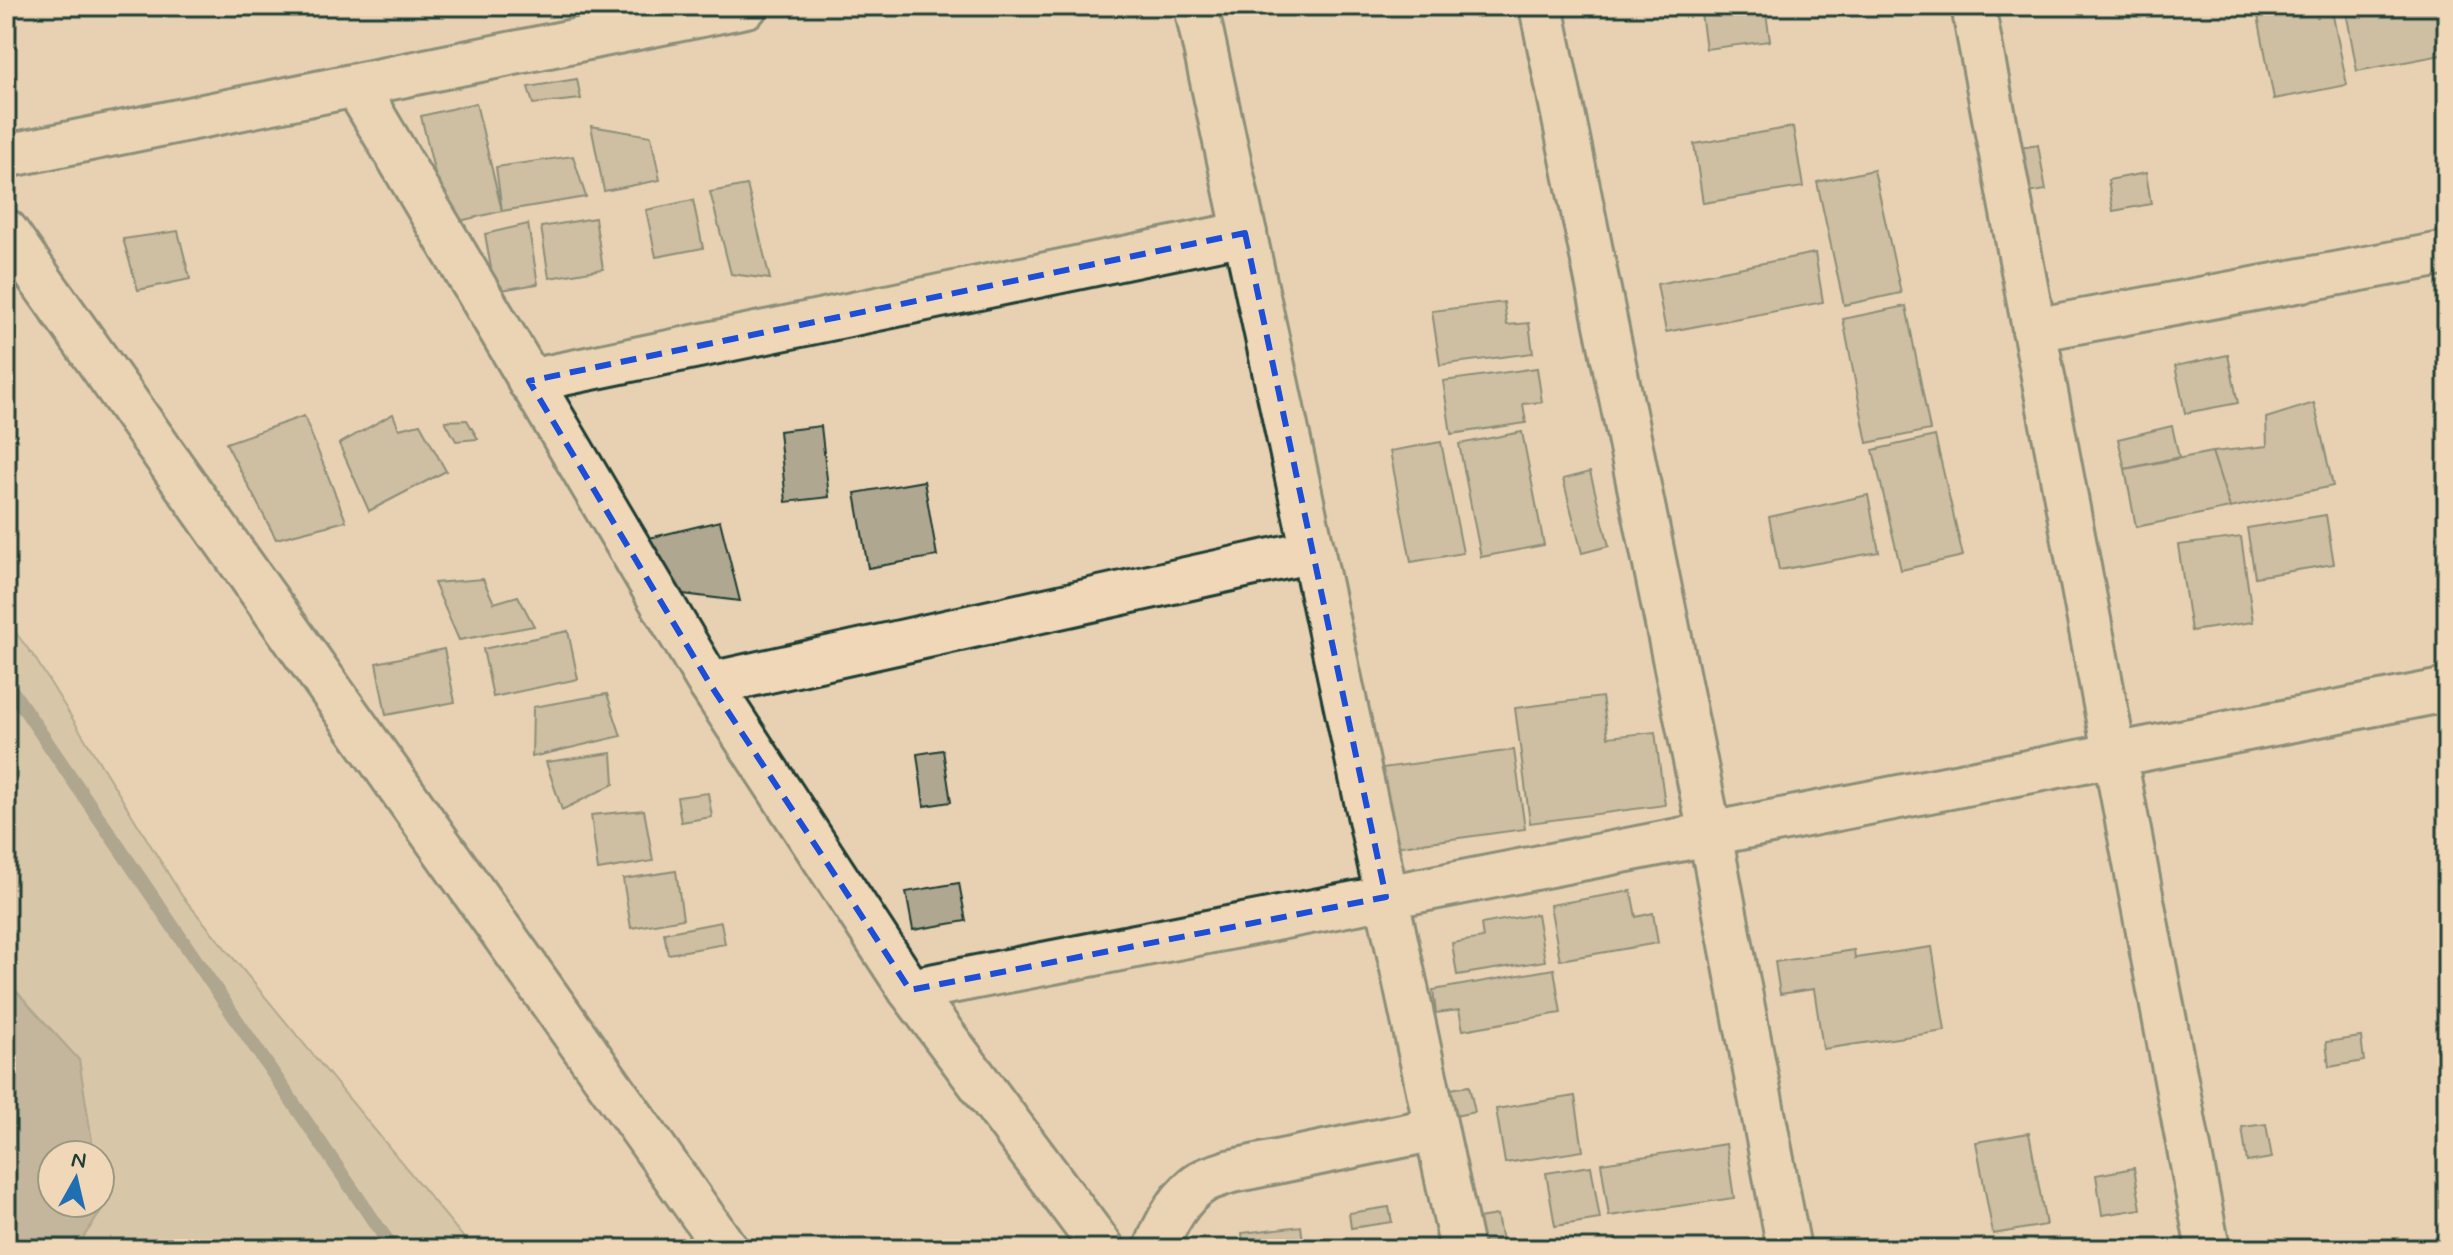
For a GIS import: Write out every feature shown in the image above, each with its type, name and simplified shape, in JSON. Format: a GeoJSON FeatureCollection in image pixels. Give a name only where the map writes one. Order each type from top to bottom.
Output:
{"type":"FeatureCollection","features":[{"type":"Feature","properties":{"kind":"street"},"geometry":{"type":"LineString","coordinates":[[6,156],[746,6]]}},
{"type":"Feature","properties":{"kind":"street"},"geometry":{"type":"LineString","coordinates":[[1196,6],[1462,1249]]}},
{"type":"Feature","properties":{"kind":"street"},"geometry":{"type":"LineString","coordinates":[[1541,6],[1710,834],[1789,1249]]}},
{"type":"Feature","properties":{"kind":"street"},"geometry":{"type":"LineString","coordinates":[[1973,6],[2208,1249]]}},
{"type":"Feature","properties":{"kind":"street"},"geometry":{"type":"LineString","coordinates":[[356,86],[710,684],[910,990],[1103,1249]]}},
{"type":"Feature","properties":{"kind":"street"},"geometry":{"type":"LineString","coordinates":[[6,231],[726,1249]]}},
{"type":"Feature","properties":{"kind":"street"},"geometry":{"type":"LineString","coordinates":[[529,381],[1245,233]]}},
{"type":"Feature","properties":{"kind":"street"},"geometry":{"type":"LineString","coordinates":[[2034,330],[2447,253]]}},
{"type":"Feature","properties":{"kind":"street"},"geometry":{"type":"LineString","coordinates":[[710,684],[1313,551]]}},
{"type":"Feature","properties":{"kind":"street"},"geometry":{"type":"LineString","coordinates":[[910,990],[2447,690]]}},
{"type":"Feature","properties":{"kind":"street"},"geometry":{"type":"LineString","coordinates":[[1156,1249],[1161,1232],[1185,1198],[1204,1181],[1228,1172],[1436,1129]]}},
{"type":"Feature","properties":{"kind":"highlighted area"},"geometry":{"type":"Polygon","coordinates":[[[1245,233],[1386,897],[910,990],[710,684],[529,381],[1245,233]]]}},
{"type":"Feature","properties":{"kind":"shaded area"},"geometry":{"type":"Polygon","coordinates":[[[6,620],[35,658],[182,896],[473,1249],[75,1249],[96,1219],[116,1219],[116,1139],[91,1139],[79,1060],[6,980],[6,620]]]}},
{"type":"Feature","properties":{"kind":"shaded area"},"geometry":{"type":"Polygon","coordinates":[[[6,980],[79,1060],[91,1139],[36,1139],[36,1219],[96,1219],[75,1249],[6,1249],[6,980]]]}},
{"type":"Feature","properties":{"kind":"building"},"geometry":{"type":"Polygon","coordinates":[[[1700,6],[1765,6],[1770,41],[1706,49],[1700,6]]]}},
{"type":"Feature","properties":{"kind":"building"},"geometry":{"type":"Polygon","coordinates":[[[2256,6],[2331,6],[2347,85],[2274,99],[2256,6]]]}},
{"type":"Feature","properties":{"kind":"building"},"geometry":{"type":"Polygon","coordinates":[[[2345,6],[2442,6],[2447,54],[2357,71],[2345,6]]]}},
{"type":"Feature","properties":{"kind":"building"},"geometry":{"type":"Polygon","coordinates":[[[577,79],[581,99],[533,104],[528,87],[577,79]]]}},
{"type":"Feature","properties":{"kind":"building"},"geometry":{"type":"Polygon","coordinates":[[[476,103],[502,211],[447,224],[421,116],[476,103]]]}},
{"type":"Feature","properties":{"kind":"building"},"geometry":{"type":"Polygon","coordinates":[[[591,126],[651,136],[660,180],[604,191],[591,126]]]}},
{"type":"Feature","properties":{"kind":"building"},"geometry":{"type":"Polygon","coordinates":[[[1793,127],[1803,187],[1703,203],[1694,144],[1793,127]]]}},
{"type":"Feature","properties":{"kind":"building"},"geometry":{"type":"Polygon","coordinates":[[[2038,145],[2046,190],[2022,194],[2014,149],[2038,145]]]}},
{"type":"Feature","properties":{"kind":"building"},"geometry":{"type":"Polygon","coordinates":[[[573,156],[586,197],[502,211],[496,167],[573,156]]]}},
{"type":"Feature","properties":{"kind":"building"},"geometry":{"type":"Polygon","coordinates":[[[1874,170],[1901,293],[1844,305],[1817,182],[1874,170]]]}},
{"type":"Feature","properties":{"kind":"building"},"geometry":{"type":"Polygon","coordinates":[[[2146,173],[2151,204],[2113,211],[2108,180],[2146,173]]]}},
{"type":"Feature","properties":{"kind":"building"},"geometry":{"type":"Polygon","coordinates":[[[747,185],[770,279],[731,274],[710,192],[747,185]]]}},
{"type":"Feature","properties":{"kind":"building"},"geometry":{"type":"Polygon","coordinates":[[[693,200],[703,248],[656,257],[646,210],[693,200]]]}},
{"type":"Feature","properties":{"kind":"building"},"geometry":{"type":"Polygon","coordinates":[[[595,218],[603,269],[549,278],[541,227],[595,218]]]}},
{"type":"Feature","properties":{"kind":"building"},"geometry":{"type":"Polygon","coordinates":[[[528,224],[538,284],[495,291],[485,234],[528,224]]]}},
{"type":"Feature","properties":{"kind":"building"},"geometry":{"type":"Polygon","coordinates":[[[178,231],[190,279],[138,290],[123,239],[178,231]]]}},
{"type":"Feature","properties":{"kind":"building"},"geometry":{"type":"Polygon","coordinates":[[[1815,253],[1823,302],[1666,332],[1657,284],[1815,253]]]}},
{"type":"Feature","properties":{"kind":"building"},"geometry":{"type":"Polygon","coordinates":[[[1504,302],[1507,325],[1529,323],[1533,353],[1440,365],[1432,311],[1504,302]]]}},
{"type":"Feature","properties":{"kind":"building"},"geometry":{"type":"Polygon","coordinates":[[[1906,306],[1930,430],[1867,443],[1843,319],[1906,306]]]}},
{"type":"Feature","properties":{"kind":"building"},"geometry":{"type":"Polygon","coordinates":[[[2228,355],[2238,403],[2185,413],[2175,366],[2228,355]]]}},
{"type":"Feature","properties":{"kind":"building"},"geometry":{"type":"Polygon","coordinates":[[[1537,368],[1542,402],[1523,404],[1526,423],[1451,434],[1443,381],[1537,368]]]}},
{"type":"Feature","properties":{"kind":"building"},"geometry":{"type":"Polygon","coordinates":[[[2314,403],[2333,486],[2230,508],[2212,452],[2267,446],[2266,418],[2314,403]]]}},
{"type":"Feature","properties":{"kind":"building"},"geometry":{"type":"Polygon","coordinates":[[[393,414],[399,429],[420,424],[446,471],[369,511],[339,444],[393,414]]]}},
{"type":"Feature","properties":{"kind":"building"},"geometry":{"type":"Polygon","coordinates":[[[304,416],[346,521],[276,539],[226,443],[304,416]]]}},
{"type":"Feature","properties":{"kind":"building"},"geometry":{"type":"Polygon","coordinates":[[[467,420],[478,439],[456,441],[445,421],[467,420]]]}},
{"type":"Feature","properties":{"kind":"building"},"geometry":{"type":"Polygon","coordinates":[[[821,426],[829,497],[786,502],[779,431],[821,426]]]}},
{"type":"Feature","properties":{"kind":"building"},"geometry":{"type":"Polygon","coordinates":[[[2172,426],[2179,457],[2125,469],[2118,439],[2172,426]]]}},
{"type":"Feature","properties":{"kind":"building"},"geometry":{"type":"Polygon","coordinates":[[[1522,432],[1544,545],[1481,557],[1459,444],[1522,432]]]}},
{"type":"Feature","properties":{"kind":"building"},"geometry":{"type":"Polygon","coordinates":[[[1935,436],[1963,556],[1901,570],[1873,450],[1935,436]]]}},
{"type":"Feature","properties":{"kind":"building"},"geometry":{"type":"Polygon","coordinates":[[[1441,442],[1463,553],[1411,562],[1390,451],[1441,442]]]}},
{"type":"Feature","properties":{"kind":"building"},"geometry":{"type":"Polygon","coordinates":[[[2212,452],[2230,508],[2136,527],[2125,469],[2212,452]]]}},
{"type":"Feature","properties":{"kind":"building"},"geometry":{"type":"Polygon","coordinates":[[[1590,472],[1609,546],[1582,553],[1563,479],[1590,472]]]}},
{"type":"Feature","properties":{"kind":"building"},"geometry":{"type":"Polygon","coordinates":[[[924,481],[937,556],[868,568],[855,493],[924,481]]]}},
{"type":"Feature","properties":{"kind":"building"},"geometry":{"type":"Polygon","coordinates":[[[2447,483],[2447,556],[2435,484],[2447,483]]]}},
{"type":"Feature","properties":{"kind":"building"},"geometry":{"type":"Polygon","coordinates":[[[1868,495],[1879,552],[1779,570],[1769,517],[1868,495]]]}},
{"type":"Feature","properties":{"kind":"building"},"geometry":{"type":"Polygon","coordinates":[[[2326,515],[2334,564],[2255,577],[2247,528],[2326,515]]]}},
{"type":"Feature","properties":{"kind":"building"},"geometry":{"type":"Polygon","coordinates":[[[720,521],[740,601],[667,592],[637,541],[720,521]]]}},
{"type":"Feature","properties":{"kind":"building"},"geometry":{"type":"Polygon","coordinates":[[[2241,537],[2253,622],[2191,631],[2178,545],[2241,537]]]}},
{"type":"Feature","properties":{"kind":"building"},"geometry":{"type":"Polygon","coordinates":[[[483,579],[494,603],[518,596],[534,626],[459,640],[434,583],[483,579]]]}},
{"type":"Feature","properties":{"kind":"building"},"geometry":{"type":"Polygon","coordinates":[[[568,631],[578,679],[493,697],[483,649],[568,631]]]}},
{"type":"Feature","properties":{"kind":"building"},"geometry":{"type":"Polygon","coordinates":[[[444,649],[455,702],[386,715],[376,663],[444,649]]]}},
{"type":"Feature","properties":{"kind":"building"},"geometry":{"type":"Polygon","coordinates":[[[607,694],[621,736],[532,757],[533,707],[607,694]]]}},
{"type":"Feature","properties":{"kind":"building"},"geometry":{"type":"Polygon","coordinates":[[[1602,697],[1608,737],[1655,732],[1665,805],[1530,823],[1515,708],[1602,697]]]}},
{"type":"Feature","properties":{"kind":"building"},"geometry":{"type":"Polygon","coordinates":[[[943,750],[951,802],[924,806],[917,754],[943,750]]]}},
{"type":"Feature","properties":{"kind":"building"},"geometry":{"type":"Polygon","coordinates":[[[1514,750],[1525,829],[1393,847],[1382,768],[1514,750]]]}},
{"type":"Feature","properties":{"kind":"building"},"geometry":{"type":"Polygon","coordinates":[[[612,753],[614,784],[562,810],[546,762],[612,753]]]}},
{"type":"Feature","properties":{"kind":"building"},"geometry":{"type":"Polygon","coordinates":[[[708,793],[712,817],[681,822],[677,797],[708,793]]]}},
{"type":"Feature","properties":{"kind":"building"},"geometry":{"type":"Polygon","coordinates":[[[644,810],[653,861],[598,870],[591,815],[644,810]]]}},
{"type":"Feature","properties":{"kind":"building"},"geometry":{"type":"Polygon","coordinates":[[[676,871],[683,919],[631,928],[623,879],[676,871]]]}},
{"type":"Feature","properties":{"kind":"building"},"geometry":{"type":"Polygon","coordinates":[[[959,883],[966,921],[913,930],[906,892],[959,883]]]}},
{"type":"Feature","properties":{"kind":"building"},"geometry":{"type":"Polygon","coordinates":[[[1631,891],[1636,917],[1653,913],[1658,943],[1560,960],[1550,905],[1631,891]]]}},
{"type":"Feature","properties":{"kind":"building"},"geometry":{"type":"Polygon","coordinates":[[[1537,914],[1545,961],[1457,975],[1452,943],[1483,938],[1481,924],[1537,914]]]}},
{"type":"Feature","properties":{"kind":"building"},"geometry":{"type":"Polygon","coordinates":[[[721,922],[725,944],[668,954],[664,933],[721,922]]]}},
{"type":"Feature","properties":{"kind":"building"},"geometry":{"type":"Polygon","coordinates":[[[1932,947],[1945,1031],[1823,1049],[1814,989],[1780,994],[1775,962],[1854,950],[1855,958],[1932,947]]]}},
{"type":"Feature","properties":{"kind":"building"},"geometry":{"type":"Polygon","coordinates":[[[1554,969],[1561,1013],[1463,1030],[1459,1010],[1436,1013],[1433,990],[1554,969]]]}},
{"type":"Feature","properties":{"kind":"building"},"geometry":{"type":"Polygon","coordinates":[[[2361,1037],[2364,1061],[2329,1067],[2326,1042],[2361,1037]]]}},
{"type":"Feature","properties":{"kind":"building"},"geometry":{"type":"Polygon","coordinates":[[[1469,1086],[1475,1112],[1450,1117],[1444,1090],[1469,1086]]]}},
{"type":"Feature","properties":{"kind":"building"},"geometry":{"type":"Polygon","coordinates":[[[1575,1096],[1583,1151],[1505,1163],[1496,1109],[1575,1096]]]}},
{"type":"Feature","properties":{"kind":"building"},"geometry":{"type":"Polygon","coordinates":[[[2266,1124],[2272,1158],[2247,1162],[2242,1127],[2266,1124]]]}},
{"type":"Feature","properties":{"kind":"building"},"geometry":{"type":"Polygon","coordinates":[[[2029,1133],[2046,1225],[1993,1234],[1976,1142],[2029,1133]]]}},
{"type":"Feature","properties":{"kind":"building"},"geometry":{"type":"Polygon","coordinates":[[[1726,1144],[1734,1198],[1609,1216],[1601,1163],[1726,1144]]]}},
{"type":"Feature","properties":{"kind":"building"},"geometry":{"type":"Polygon","coordinates":[[[1591,1166],[1600,1219],[1555,1226],[1546,1173],[1591,1166]]]}},
{"type":"Feature","properties":{"kind":"building"},"geometry":{"type":"Polygon","coordinates":[[[2134,1168],[2141,1209],[2102,1215],[2096,1175],[2134,1168]]]}},
{"type":"Feature","properties":{"kind":"building"},"geometry":{"type":"Polygon","coordinates":[[[1389,1207],[1392,1222],[1351,1228],[1349,1213],[1389,1207]]]}},
{"type":"Feature","properties":{"kind":"building"},"geometry":{"type":"Polygon","coordinates":[[[1497,1215],[1502,1241],[1476,1245],[1472,1219],[1497,1215]]]}},
{"type":"Feature","properties":{"kind":"building"},"geometry":{"type":"Polygon","coordinates":[[[1301,1226],[1304,1249],[1244,1249],[1242,1233],[1301,1226]]]}},
{"type":"Feature","properties":{"kind":"waterway"},"geometry":{"type":"LineString","coordinates":[[6,682],[393,1249]]}}]}
